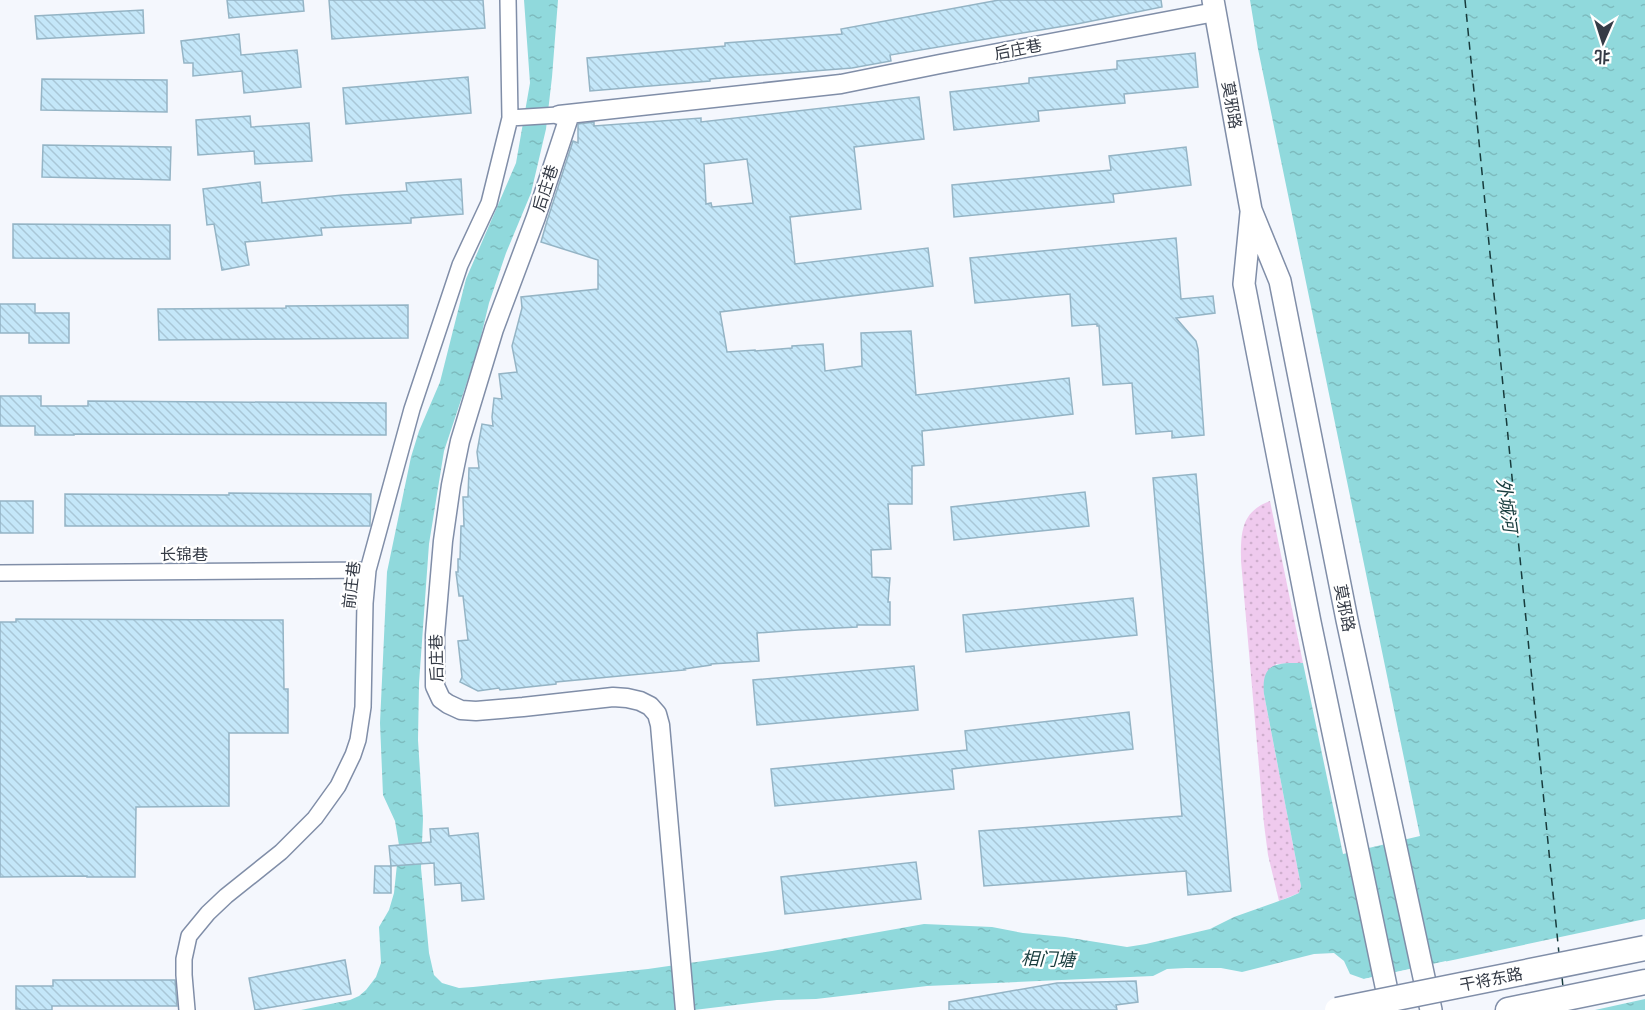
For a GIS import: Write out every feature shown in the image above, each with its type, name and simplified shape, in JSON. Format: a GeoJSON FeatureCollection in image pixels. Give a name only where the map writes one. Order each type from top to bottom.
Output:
{"type":"FeatureCollection","features":[{"type":"Feature","properties":{"kind":"main road","name":"莫邪路"},"geometry":{"type":"LineString","coordinates":[[1214,6],[1251,210],[1280,281],[1347,620],[1431,1010]]}},
{"type":"Feature","properties":{"kind":"main road","name":"莫邪路"},"geometry":{"type":"LineString","coordinates":[[1251,210],[1244,284],[1310,622],[1391,1010]]}},
{"type":"Feature","properties":{"kind":"main road","name":"干将东路"},"geometry":{"type":"LineString","coordinates":[[1337,1010],[1645,948]]}},
{"type":"Feature","properties":{"kind":"main road","name":"干将东路"},"geometry":{"type":"LineString","coordinates":[[1508,1010],[1645,982]]}},
{"type":"Feature","properties":{"kind":"street","name":"前庄巷"},"geometry":{"type":"LineString","coordinates":[[187,1010],[184,975],[189,936],[226,896],[281,852],[315,818],[338,786],[358,740],[363,707],[364,603],[368,570],[412,409],[460,264],[489,203],[510,118],[508,0]]}},
{"type":"Feature","properties":{"kind":"street","name":"后庄巷"},"geometry":{"type":"LineString","coordinates":[[510,118],[841,84],[1214,6]]}},
{"type":"Feature","properties":{"kind":"street","name":"后庄巷"},"geometry":{"type":"LineString","coordinates":[[564,114],[536,218],[494,329],[460,441],[443,541],[435,635],[435,686],[441,699],[461,710],[500,709],[613,697],[640,701],[650,706],[657,714],[660,725],[682,957],[685,1010]]}},
{"type":"Feature","properties":{"kind":"street","name":"长锦巷"},"geometry":{"type":"LineString","coordinates":[[0,573],[368,570]]}},
{"type":"Feature","properties":{"kind":"shaded area"},"geometry":{"type":"Polygon","coordinates":[[[1270,501],[1303,663],[1276,664],[1264,694],[1301,886],[1299,893],[1279,901],[1268,855],[1264,824],[1241,561],[1244,525],[1253,511],[1270,501]]]}},
{"type":"Feature","properties":{"kind":"water"},"geometry":{"type":"Polygon","coordinates":[[[524,0],[558,0],[546,129],[531,193],[506,253],[489,303],[478,349],[444,451],[429,544],[419,683],[418,740],[423,819],[421,868],[429,953],[434,975],[442,983],[459,988],[648,969],[772,951],[924,924],[992,927],[1127,947],[1210,929],[1234,917],[1299,893],[1301,886],[1264,694],[1265,676],[1268,670],[1278,664],[1303,663],[1343,854],[1420,836],[1258,49],[1250,0],[1645,0],[1645,1010],[1458,1010],[1446,961],[1364,979],[1350,974],[1344,961],[1334,953],[1314,954],[1242,972],[1221,968],[1167,969],[1153,976],[927,986],[694,1010],[301,1010],[359,996],[376,977],[381,963],[379,927],[389,910],[394,893],[399,845],[395,821],[383,795],[380,723],[387,572],[411,457],[419,431],[440,382],[466,279],[516,163],[530,83],[524,0]]]}},
{"type":"Feature","properties":{"kind":"pier"},"geometry":{"type":"Polygon","coordinates":[[[1645,919],[1645,999],[1595,1010],[1455,1010],[1444,965],[1365,982],[1359,980],[1645,919]]]}},
{"type":"Feature","properties":{"kind":"building"},"geometry":{"type":"Polygon","coordinates":[[[227,0],[303,0],[304,11],[229,18],[227,0]]]}},
{"type":"Feature","properties":{"kind":"building"},"geometry":{"type":"Polygon","coordinates":[[[329,0],[483,0],[485,28],[332,39],[329,0]]]}},
{"type":"Feature","properties":{"kind":"building"},"geometry":{"type":"Polygon","coordinates":[[[999,0],[1161,0],[1162,7],[1077,24],[890,55],[891,61],[852,68],[590,91],[587,58],[725,46],[725,43],[842,34],[841,29],[999,0]]]}},
{"type":"Feature","properties":{"kind":"building"},"geometry":{"type":"Polygon","coordinates":[[[143,10],[144,33],[37,39],[35,16],[143,10]]]}},
{"type":"Feature","properties":{"kind":"building"},"geometry":{"type":"Polygon","coordinates":[[[239,34],[241,55],[297,50],[301,87],[244,93],[242,71],[193,76],[193,63],[184,63],[181,41],[239,34]]]}},
{"type":"Feature","properties":{"kind":"building"},"geometry":{"type":"Polygon","coordinates":[[[1195,53],[1198,87],[1124,94],[1125,103],[1038,111],[1039,121],[954,130],[950,92],[1029,83],[1029,78],[1117,69],[1117,61],[1195,53]]]}},
{"type":"Feature","properties":{"kind":"building"},"geometry":{"type":"Polygon","coordinates":[[[468,77],[471,113],[346,124],[343,88],[468,77]]]}},
{"type":"Feature","properties":{"kind":"building"},"geometry":{"type":"Polygon","coordinates":[[[42,79],[167,80],[167,112],[41,110],[42,79]]]}},
{"type":"Feature","properties":{"kind":"building"},"geometry":{"type":"Polygon","coordinates":[[[919,97],[924,139],[854,147],[861,209],[790,217],[795,264],[928,248],[933,286],[720,312],[727,352],[823,344],[825,371],[862,366],[861,333],[911,331],[916,395],[1069,378],[1073,414],[922,431],[924,465],[912,466],[912,504],[888,504],[891,549],[871,550],[872,577],[890,578],[888,602],[890,602],[890,625],[857,625],[857,627],[757,633],[759,661],[711,664],[685,670],[478,691],[460,682],[462,677],[458,641],[468,640],[463,596],[459,596],[456,572],[458,572],[458,559],[460,559],[461,526],[464,526],[463,497],[468,497],[469,468],[479,468],[477,452],[482,424],[493,426],[494,398],[502,399],[499,374],[517,372],[512,346],[522,308],[521,297],[598,289],[598,260],[541,242],[573,141],[578,143],[578,124],[594,122],[594,126],[701,118],[701,122],[919,97]],[[747,159],[704,164],[706,204],[711,203],[712,207],[753,203],[747,159]]]}},
{"type":"Feature","properties":{"kind":"building"},"geometry":{"type":"Polygon","coordinates":[[[250,116],[251,127],[309,123],[312,161],[255,164],[254,151],[198,155],[196,120],[250,116]]]}},
{"type":"Feature","properties":{"kind":"building"},"geometry":{"type":"Polygon","coordinates":[[[43,145],[171,147],[170,180],[42,177],[43,145]]]}},
{"type":"Feature","properties":{"kind":"building"},"geometry":{"type":"Polygon","coordinates":[[[1186,147],[1191,185],[1113,194],[1114,202],[954,217],[952,185],[1111,170],[1109,156],[1186,147]]]}},
{"type":"Feature","properties":{"kind":"building"},"geometry":{"type":"Polygon","coordinates":[[[461,179],[463,214],[411,218],[411,223],[321,228],[322,235],[245,242],[249,265],[222,270],[214,224],[207,225],[203,189],[260,182],[262,203],[407,191],[406,183],[461,179]]]}},
{"type":"Feature","properties":{"kind":"building"},"geometry":{"type":"Polygon","coordinates":[[[13,224],[170,225],[170,259],[13,258],[13,224]]]}},
{"type":"Feature","properties":{"kind":"building"},"geometry":{"type":"Polygon","coordinates":[[[1176,238],[1181,299],[1213,296],[1215,313],[1176,318],[1196,341],[1198,349],[1204,435],[1172,438],[1172,431],[1136,434],[1132,383],[1103,385],[1099,326],[1097,324],[1072,326],[1070,294],[975,303],[970,258],[1176,238]]]}},
{"type":"Feature","properties":{"kind":"building"},"geometry":{"type":"Polygon","coordinates":[[[0,304],[35,304],[35,313],[69,313],[69,343],[29,343],[29,333],[0,333],[0,304]]]}},
{"type":"Feature","properties":{"kind":"building"},"geometry":{"type":"Polygon","coordinates":[[[408,305],[408,338],[159,340],[158,309],[408,305]]]}},
{"type":"Feature","properties":{"kind":"building"},"geometry":{"type":"Polygon","coordinates":[[[0,396],[41,396],[41,406],[88,406],[88,401],[386,403],[386,435],[35,435],[35,426],[0,426],[0,396]]]}},
{"type":"Feature","properties":{"kind":"building"},"geometry":{"type":"Polygon","coordinates":[[[1196,474],[1231,891],[1188,895],[1186,871],[984,886],[979,831],[1182,816],[1153,478],[1196,474]]]}},
{"type":"Feature","properties":{"kind":"building"},"geometry":{"type":"Polygon","coordinates":[[[1085,492],[1089,526],[954,540],[951,507],[1085,492]]]}},
{"type":"Feature","properties":{"kind":"building"},"geometry":{"type":"Polygon","coordinates":[[[229,493],[371,494],[370,526],[65,526],[65,494],[229,495],[229,493]]]}},
{"type":"Feature","properties":{"kind":"building"},"geometry":{"type":"Polygon","coordinates":[[[0,501],[33,501],[33,533],[0,533],[0,501]]]}},
{"type":"Feature","properties":{"kind":"building"},"geometry":{"type":"Polygon","coordinates":[[[1133,598],[1137,635],[966,652],[963,615],[1133,598]]]}},
{"type":"Feature","properties":{"kind":"building"},"geometry":{"type":"Polygon","coordinates":[[[16,619],[283,620],[284,689],[288,689],[288,733],[229,733],[229,806],[136,807],[135,877],[0,877],[0,622],[16,622],[16,619]]]}},
{"type":"Feature","properties":{"kind":"building"},"geometry":{"type":"Polygon","coordinates":[[[914,666],[918,710],[757,725],[753,680],[914,666]]]}},
{"type":"Feature","properties":{"kind":"building"},"geometry":{"type":"Polygon","coordinates":[[[1129,712],[1133,749],[952,769],[954,789],[775,806],[771,769],[967,750],[965,731],[1129,712]]]}},
{"type":"Feature","properties":{"kind":"building"},"geometry":{"type":"Polygon","coordinates":[[[448,828],[449,836],[478,833],[484,899],[462,901],[461,883],[435,885],[434,863],[391,866],[389,846],[431,842],[430,829],[448,828]]]}},
{"type":"Feature","properties":{"kind":"building"},"geometry":{"type":"Polygon","coordinates":[[[916,862],[921,899],[785,914],[781,877],[916,862]]]}},
{"type":"Feature","properties":{"kind":"building"},"geometry":{"type":"Polygon","coordinates":[[[375,866],[391,866],[391,893],[374,893],[375,866]]]}},
{"type":"Feature","properties":{"kind":"building"},"geometry":{"type":"Polygon","coordinates":[[[345,960],[351,994],[255,1010],[249,978],[345,960]]]}},
{"type":"Feature","properties":{"kind":"building"},"geometry":{"type":"Polygon","coordinates":[[[53,980],[175,980],[177,1006],[52,1006],[52,1010],[16,1009],[16,986],[53,986],[53,980]]]}},
{"type":"Feature","properties":{"kind":"building"},"geometry":{"type":"Polygon","coordinates":[[[1136,981],[1138,1002],[1116,1005],[1117,1010],[949,1010],[949,1002],[1057,983],[1136,981]]]}},
{"type":"Feature","properties":{"kind":"ferry route"},"geometry":{"type":"LineString","coordinates":[[1465,0],[1559,954]]}},
{"type":"Feature","properties":{"kind":"ferry route"},"geometry":{"type":"LineString","coordinates":[[1562,977],[1563,987]]}},
{"type":"Feature","properties":{"kind":"water label","name":"外城河"},"geometry":{"type":"Point","coordinates":[1507,505]}},
{"type":"Feature","properties":{"kind":"water label","name":"相门塘"},"geometry":{"type":"Point","coordinates":[1048,959]}}]}
